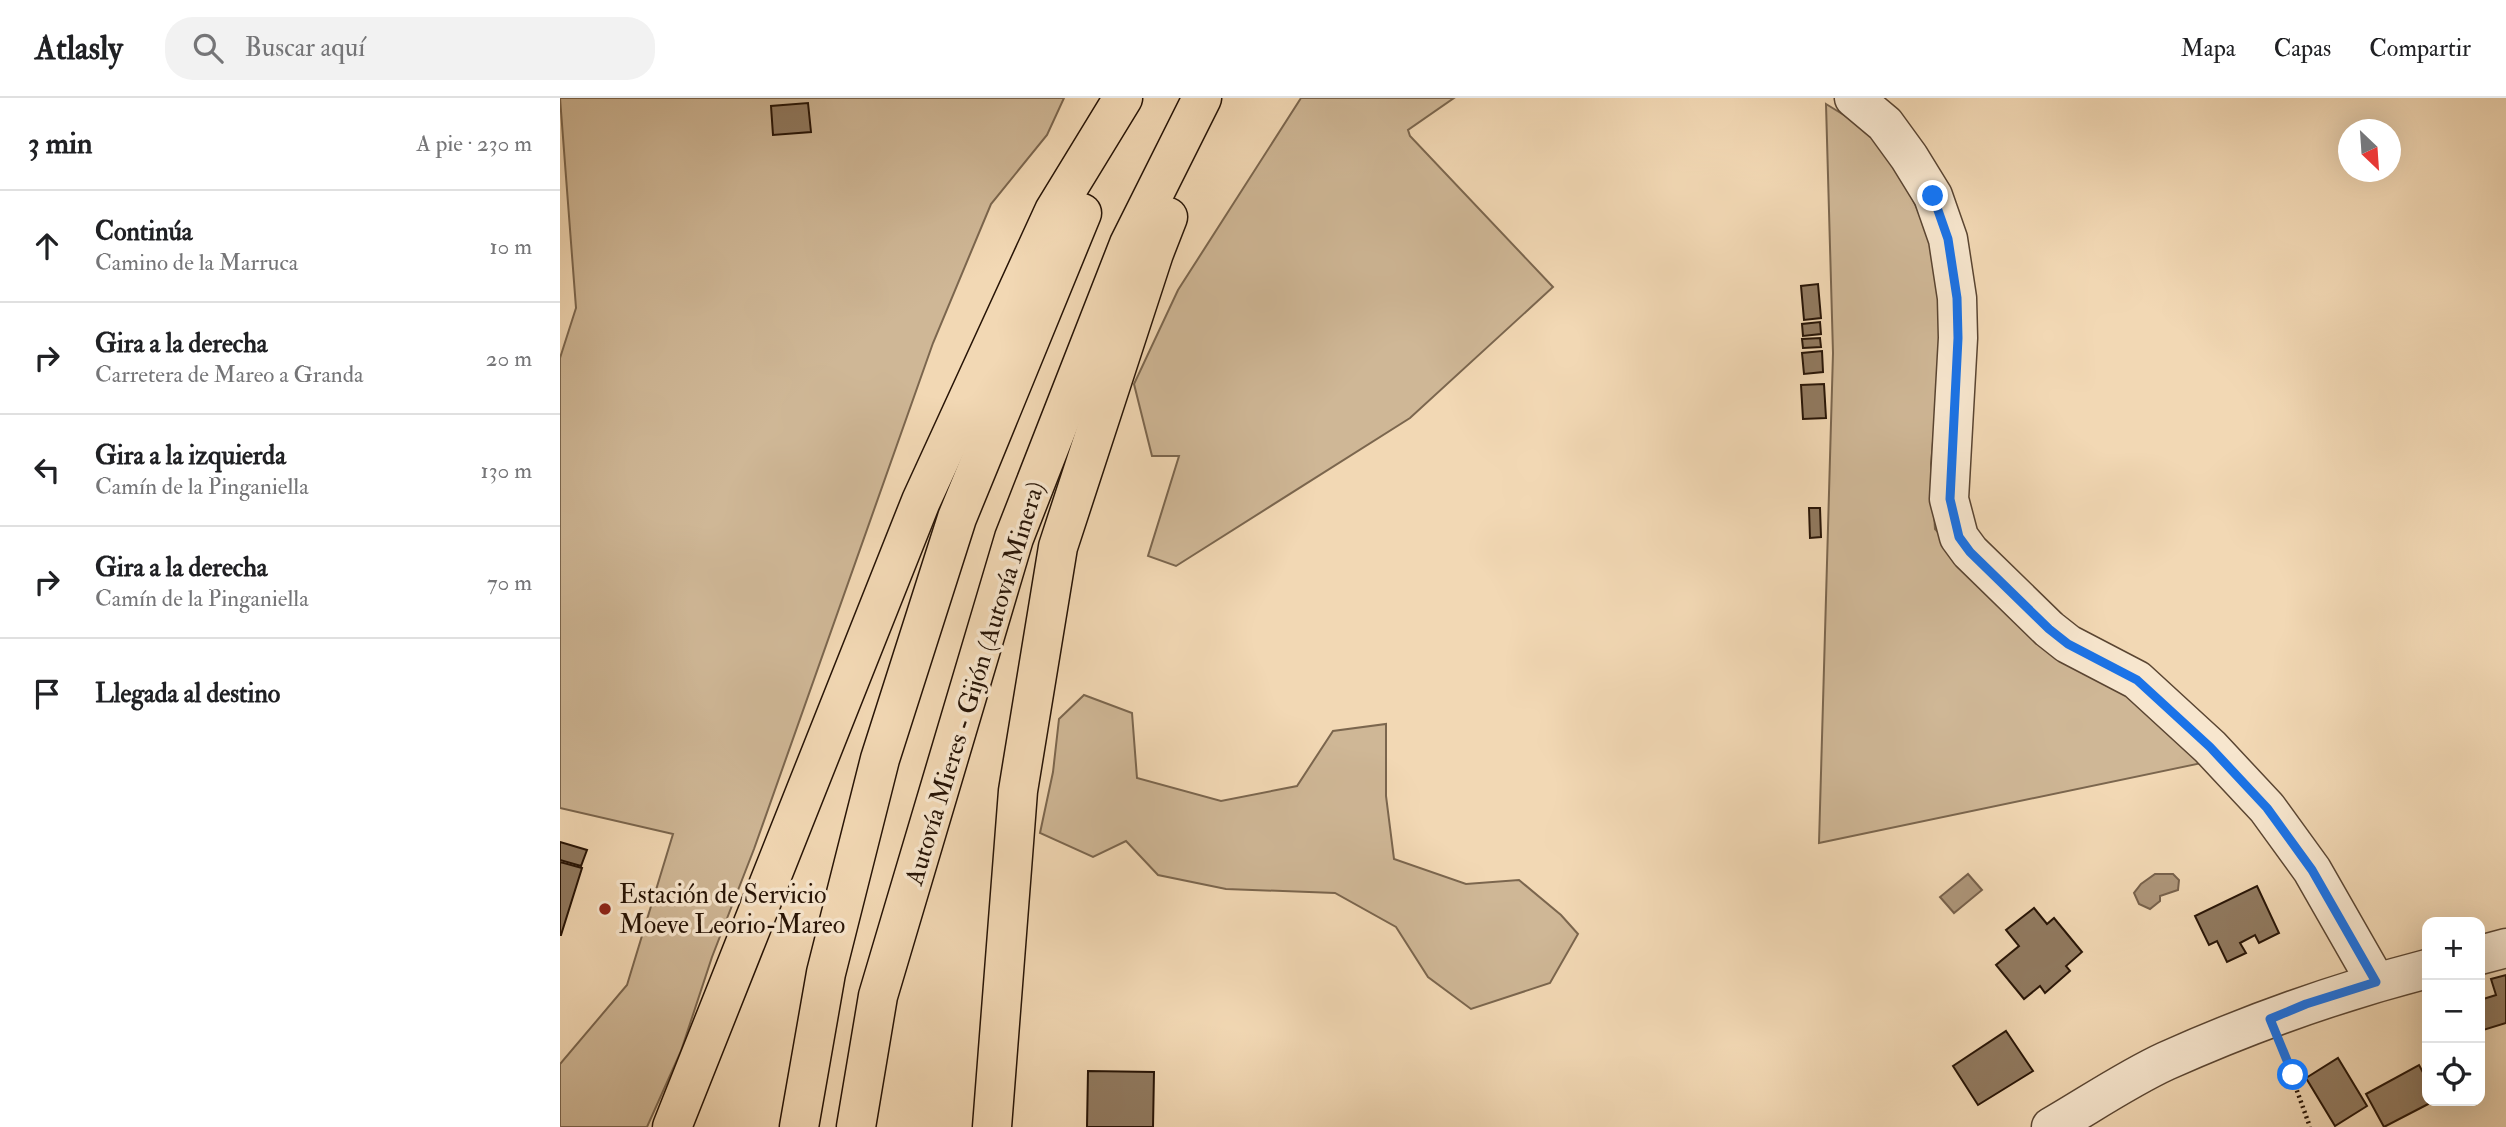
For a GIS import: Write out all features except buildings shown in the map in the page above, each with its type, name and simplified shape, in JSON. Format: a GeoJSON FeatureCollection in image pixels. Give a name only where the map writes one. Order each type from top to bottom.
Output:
{"type":"FeatureCollection","features":[{"type":"Feature","properties":{"kind":"highway"},"geometry":{"type":"LineString","coordinates":[[672,1127],[921,501],[1054,211],[1123,98]]}},
{"type":"Feature","properties":{"kind":"highway"},"geometry":{"type":"LineString","coordinates":[[799,1127],[826,973],[880,759],[957,518],[1076,225],[1139,98]]}},
{"type":"Feature","properties":{"kind":"highway","name":"Autovía Mieres - Gijón (Autovía Minera)"},"geometry":{"type":"LineString","coordinates":[[856,1127],[878,996],[1014,538],[1129,244],[1202,98]]}},
{"type":"Feature","properties":{"kind":"highway"},"geometry":{"type":"LineString","coordinates":[[992,1127],[1018,791],[1058,547],[1154,253],[1215,98]]}},
{"type":"Feature","properties":{"kind":"street"},"geometry":{"type":"LineString","coordinates":[[1854,98],[1885,124],[1909,157],[1933,196],[1948,239],[1957,298],[1958,338],[1950,499],[1959,537],[1970,552],[2049,629],[2068,644],[2137,680],[2210,747],[2258,797],[2312,870],[2376,982]]}},
{"type":"Feature","properties":{"kind":"street"},"geometry":{"type":"LineString","coordinates":[[2485,954],[2506,948]]}},
{"type":"Feature","properties":{"kind":"street"},"geometry":{"type":"LineString","coordinates":[[2051,1127],[2164,1062],[2306,1004],[2422,970]]}},
{"type":"Feature","properties":{"kind":"path"},"geometry":{"type":"LineString","coordinates":[[2270,1019],[2293,1075],[2310,1127]]}},
{"type":"Feature","properties":{"kind":"shaded area"},"geometry":{"type":"Polygon","coordinates":[[[560,98],[1064,98],[1047,135],[991,204],[933,343],[754,849],[712,957],[681,1051],[647,1127],[560,1127],[560,1064],[627,985],[673,834],[560,808],[560,358],[576,308],[560,98]]]}},
{"type":"Feature","properties":{"kind":"shaded area"},"geometry":{"type":"Polygon","coordinates":[[[1301,98],[1454,98],[1408,130],[1410,136],[1553,287],[1410,418],[1176,566],[1148,556],[1179,456],[1152,456],[1134,384],[1178,290],[1301,98]]]}},
{"type":"Feature","properties":{"kind":"shaded area"},"geometry":{"type":"Polygon","coordinates":[[[1826,104],[1870,131],[1896,164],[1924,223],[1943,286],[1942,342],[1931,464],[1935,529],[2027,622],[2131,685],[2202,763],[1819,843],[1833,353],[1826,104]]]}},
{"type":"Feature","properties":{"kind":"shaded area"},"geometry":{"type":"Polygon","coordinates":[[[1084,695],[1132,713],[1137,778],[1221,801],[1297,786],[1333,731],[1386,724],[1386,796],[1394,859],[1466,884],[1519,880],[1561,915],[1578,934],[1550,983],[1471,1009],[1428,977],[1396,927],[1335,893],[1226,889],[1158,875],[1126,841],[1093,857],[1040,833],[1053,772],[1059,719],[1084,695]]]}},
{"type":"Feature","properties":{"kind":"shaded area"},"geometry":{"type":"Polygon","coordinates":[[[1968,874],[1982,890],[1954,913],[1940,897],[1968,874]]]}},
{"type":"Feature","properties":{"kind":"shaded area"},"geometry":{"type":"Polygon","coordinates":[[[2155,874],[2173,874],[2179,880],[2178,890],[2160,896],[2160,901],[2150,909],[2139,904],[2134,893],[2155,874]]]}},
{"type":"Feature","properties":{"kind":"place","name":"Estación de Servicio Moeve Leorio-Mareo"},"geometry":{"type":"Point","coordinates":[605,909]}},
{"type":"Feature","properties":{"kind":"route"},"geometry":{"type":"LineString","coordinates":[[1933,196],[1948,239],[1957,298],[1958,338],[1950,499],[1953,521],[1959,537],[1970,552],[2049,629],[2068,644],[2137,680],[2210,747],[2267,808],[2312,870],[2376,982],[2306,1004],[2270,1019],[2293,1075]]}}]}
